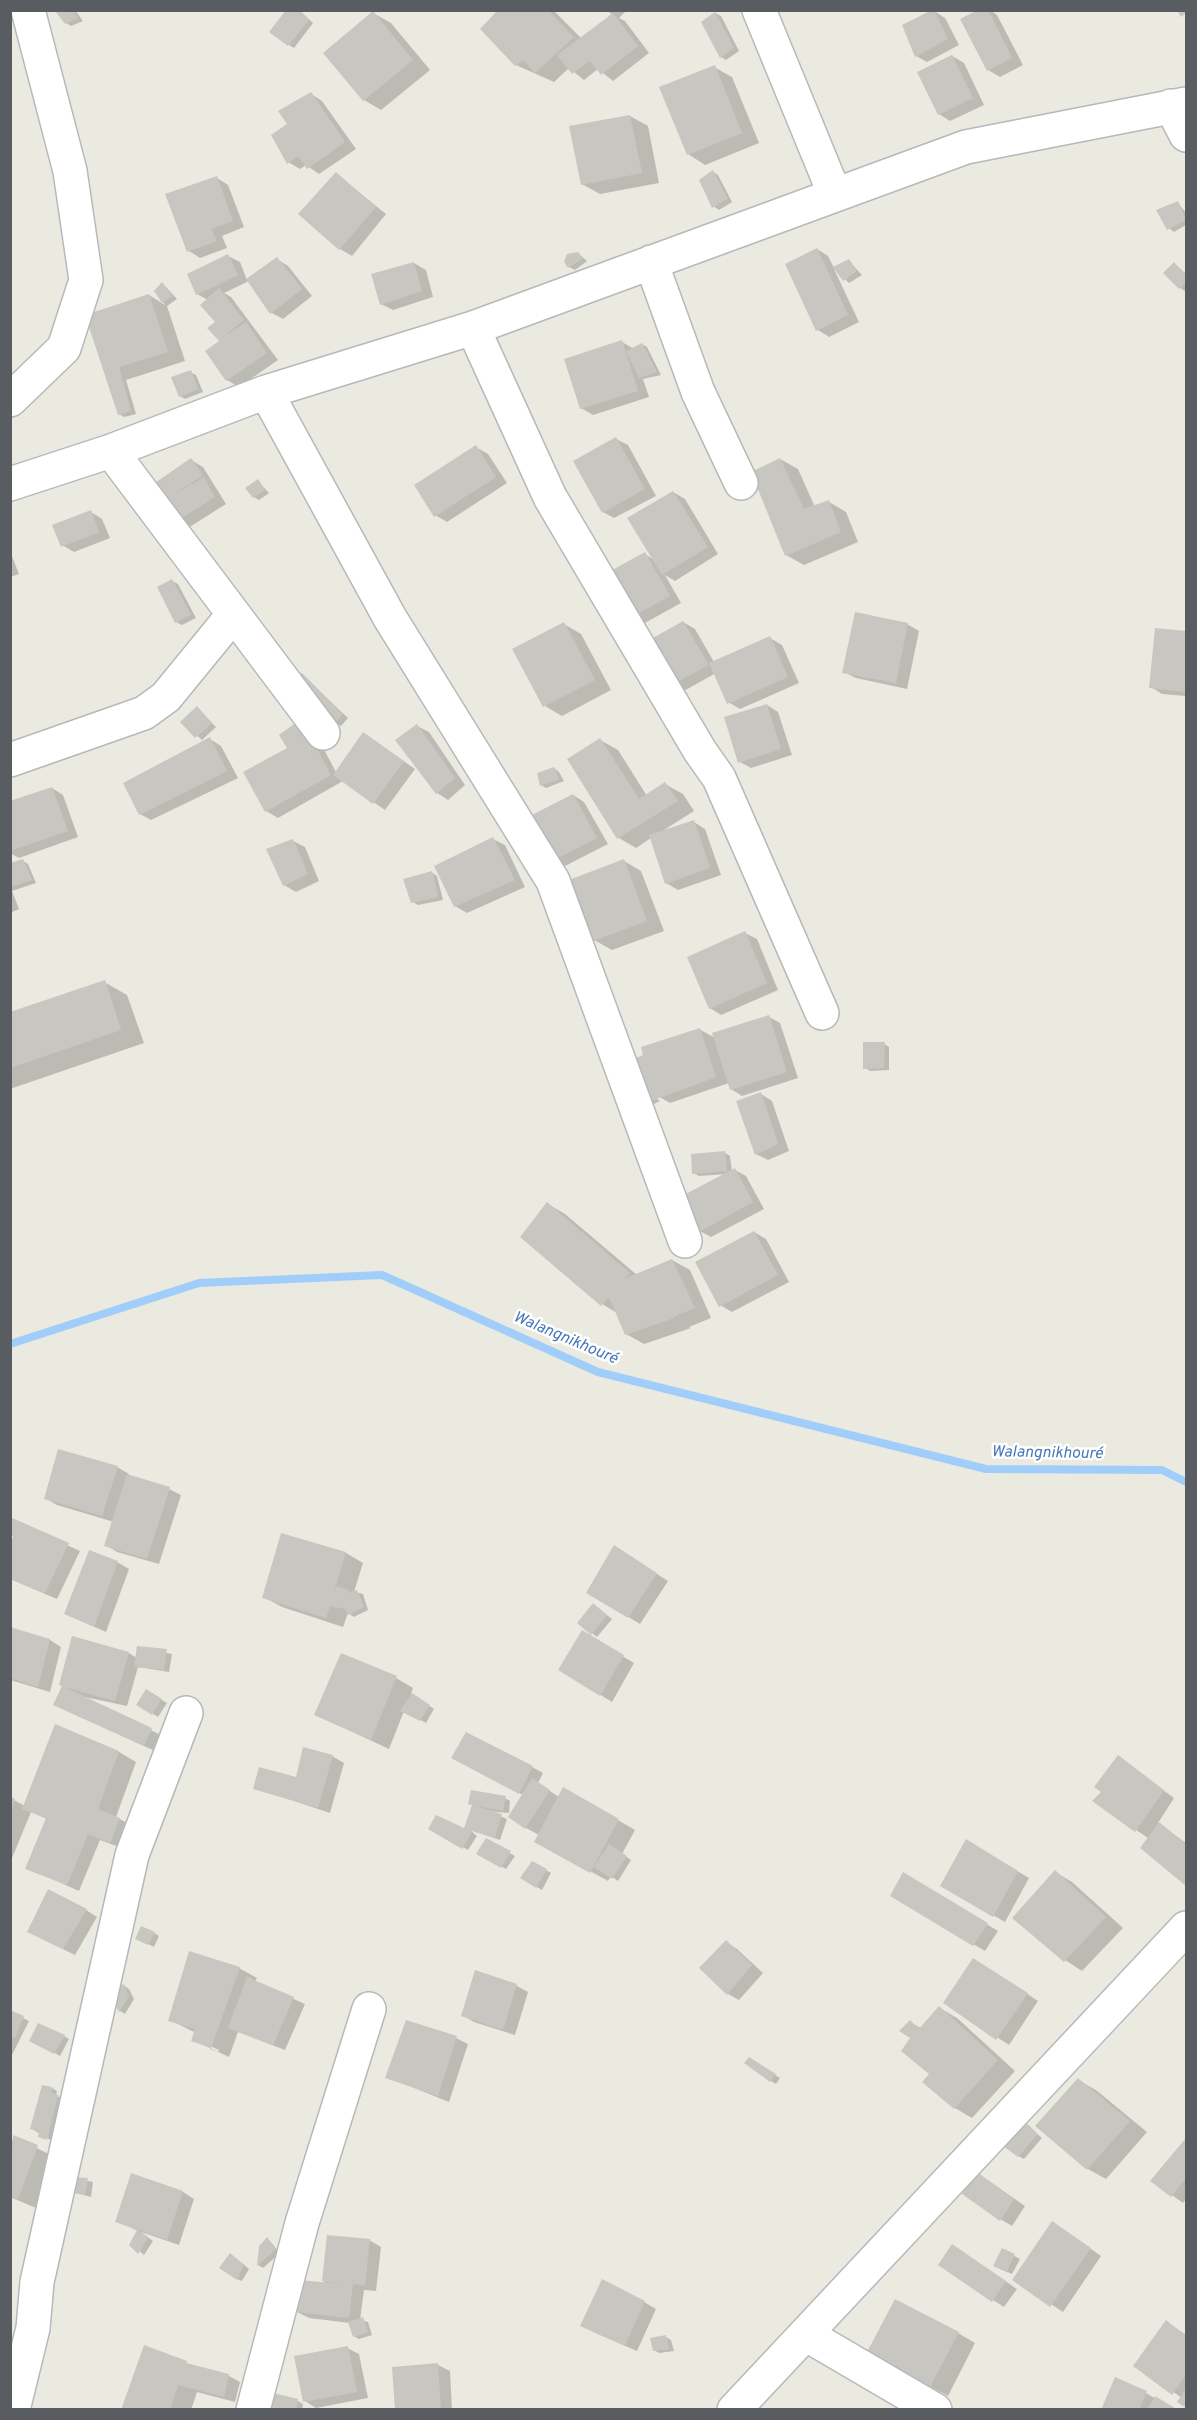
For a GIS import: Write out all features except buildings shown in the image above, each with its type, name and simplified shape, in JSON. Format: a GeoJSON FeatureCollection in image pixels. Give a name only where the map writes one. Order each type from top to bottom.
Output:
{"type":"FeatureCollection","features":[{"type":"Feature","properties":{"kind":"street"},"geometry":{"type":"LineString","coordinates":[[10,400],[64,348],[86,280],[70,171],[28,10]]}},
{"type":"Feature","properties":{"kind":"street"},"geometry":{"type":"LineString","coordinates":[[759,10],[835,195]]}},
{"type":"Feature","properties":{"kind":"street"},"geometry":{"type":"LineString","coordinates":[[10,484],[111,450],[266,392],[473,328],[966,147],[1179,105],[1186,135]]}},
{"type":"Feature","properties":{"kind":"street"},"geometry":{"type":"LineString","coordinates":[[651,262],[698,392],[741,483]]}},
{"type":"Feature","properties":{"kind":"street"},"geometry":{"type":"LineString","coordinates":[[473,328],[550,497],[700,751],[719,778],[822,1013]]}},
{"type":"Feature","properties":{"kind":"street"},"geometry":{"type":"LineString","coordinates":[[266,392],[390,618],[553,881],[685,1241]]}},
{"type":"Feature","properties":{"kind":"street"},"geometry":{"type":"LineString","coordinates":[[111,450],[323,733]]}},
{"type":"Feature","properties":{"kind":"street"},"geometry":{"type":"LineString","coordinates":[[10,760],[144,712],[166,697],[233,615]]}},
{"type":"Feature","properties":{"kind":"street"},"geometry":{"type":"LineString","coordinates":[[13,2409],[33,2328],[37,2282],[132,1855],[186,1713]]}},
{"type":"Feature","properties":{"kind":"street"},"geometry":{"type":"LineString","coordinates":[[734,2409],[807,2335],[1186,1928]]}},
{"type":"Feature","properties":{"kind":"street"},"geometry":{"type":"LineString","coordinates":[[253,2409],[302,2223],[369,2009]]}},
{"type":"Feature","properties":{"kind":"street"},"geometry":{"type":"LineString","coordinates":[[807,2335],[935,2409]]}},
{"type":"Feature","properties":{"kind":"waterway","name":"Walangnikhouré"},"geometry":{"type":"LineString","coordinates":[[10,1344],[199,1283],[382,1275],[598,1372],[986,1469],[1162,1470],[1186,1482]]}}]}
